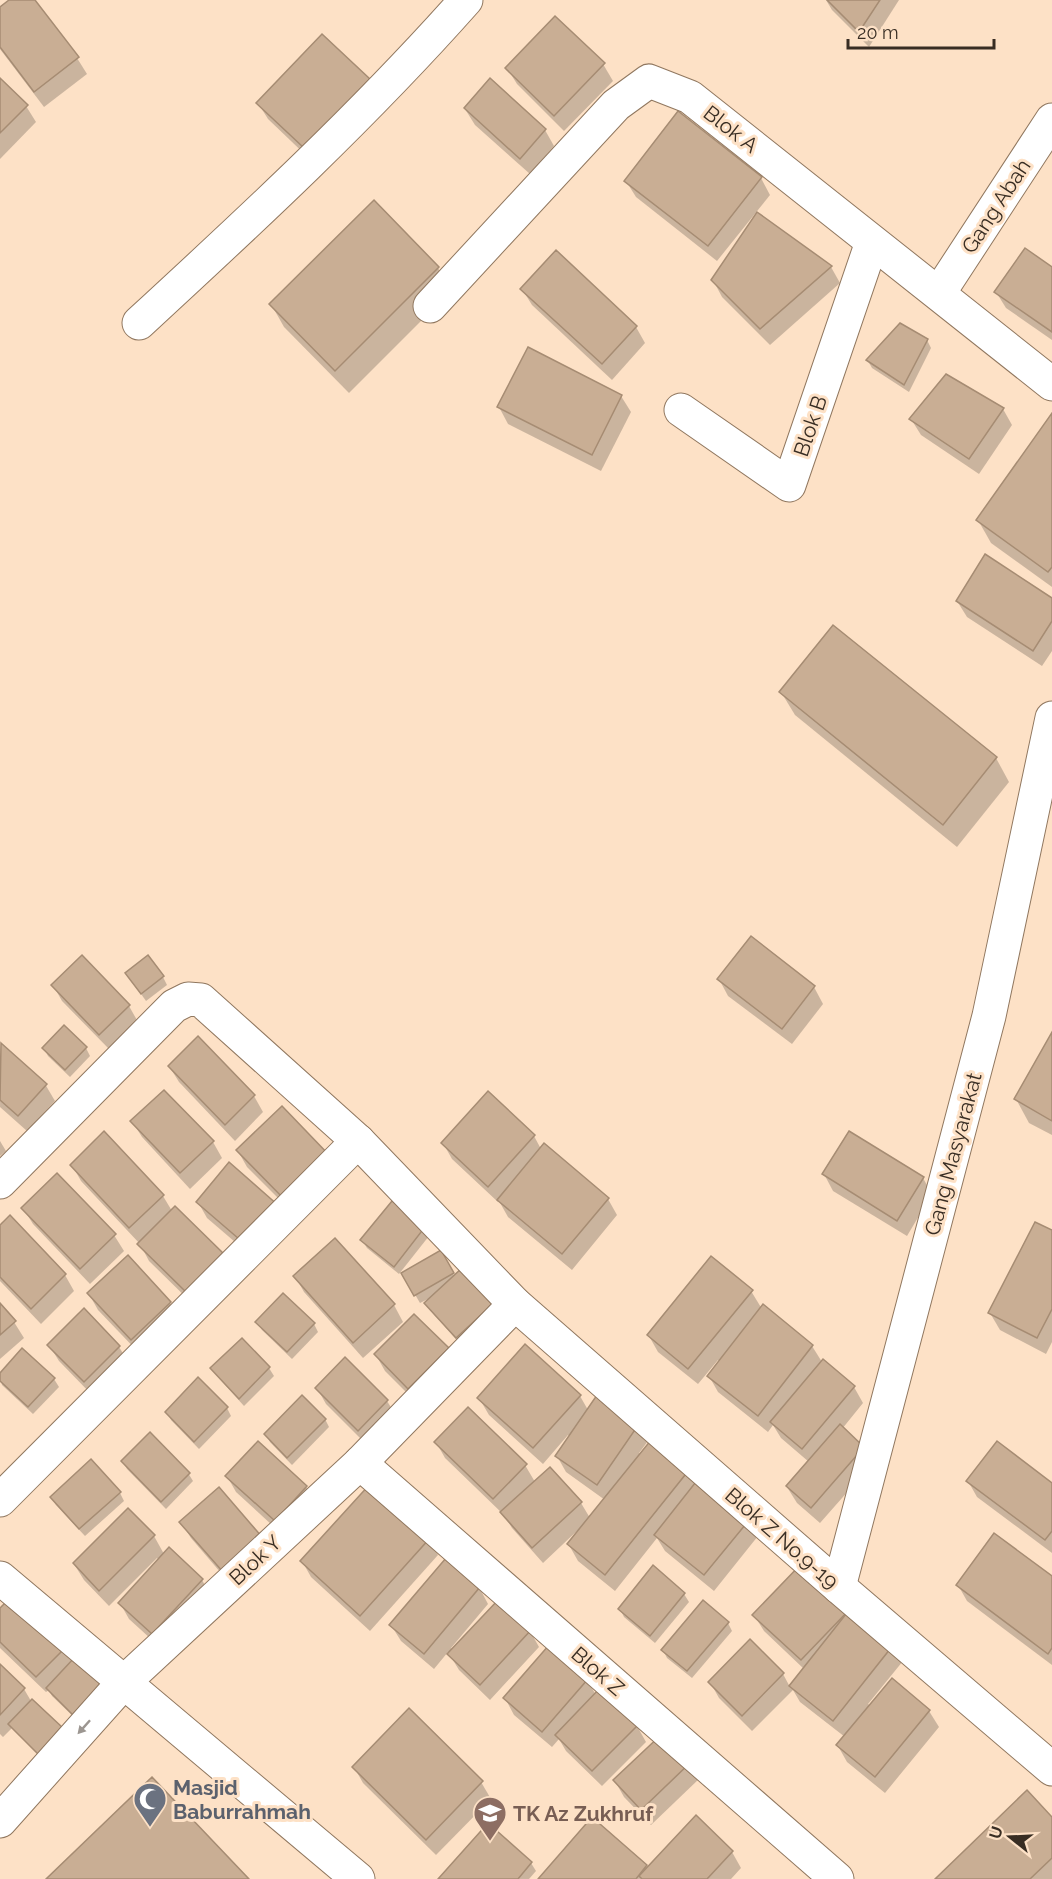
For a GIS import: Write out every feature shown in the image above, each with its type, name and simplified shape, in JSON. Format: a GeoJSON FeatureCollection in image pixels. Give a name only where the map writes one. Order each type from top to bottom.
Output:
{"type":"FeatureCollection","features":[{"type":"Feature","properties":{"kind":"street"},"geometry":{"type":"LineString","coordinates":[[139,323],[279,194],[419,52],[466,0]]}},
{"type":"Feature","properties":{"kind":"street","name":"Blok A"},"geometry":{"type":"LineString","coordinates":[[430,306],[616,105],[649,81],[690,97],[1052,384]]}},
{"type":"Feature","properties":{"kind":"street","name":"Gang Abah"},"geometry":{"type":"LineString","coordinates":[[939,293],[1052,120]]}},
{"type":"Feature","properties":{"kind":"street","name":"Blok B"},"geometry":{"type":"LineString","coordinates":[[681,410],[789,485],[872,242]]}},
{"type":"Feature","properties":{"kind":"street","name":"Gang Masyarakat"},"geometry":{"type":"LineString","coordinates":[[839,1587],[989,1016],[1052,718]]}},
{"type":"Feature","properties":{"kind":"street","name":"Blok Z No.9-19"},"geometry":{"type":"LineString","coordinates":[[0,1182],[174,1006],[188,999],[201,1000],[358,1142],[515,1304],[839,1587],[1052,1769]]}},
{"type":"Feature","properties":{"kind":"street"},"geometry":{"type":"LineString","coordinates":[[0,1500],[358,1142]]}},
{"type":"Feature","properties":{"kind":"street","name":"Blok Y"},"geometry":{"type":"LineString","coordinates":[[0,1821],[123,1683],[360,1462],[515,1304]]}},
{"type":"Feature","properties":{"kind":"street","name":"Blok Z"},"geometry":{"type":"LineString","coordinates":[[360,1462],[837,1879]]}},
{"type":"Feature","properties":{"kind":"street"},"geometry":{"type":"LineString","coordinates":[[0,1578],[358,1879]]}},
{"type":"Feature","properties":{"kind":"building"},"geometry":{"type":"Polygon","coordinates":[[[9,0],[35,0],[79,57],[34,92],[0,47],[0,7],[9,0]]]}},
{"type":"Feature","properties":{"kind":"building"},"geometry":{"type":"Polygon","coordinates":[[[827,0],[880,0],[859,32],[827,0]]]}},
{"type":"Feature","properties":{"kind":"building"},"geometry":{"type":"Polygon","coordinates":[[[555,16],[605,63],[554,116],[505,68],[555,16]]]}},
{"type":"Feature","properties":{"kind":"building"},"geometry":{"type":"Polygon","coordinates":[[[322,34],[370,79],[304,148],[256,103],[322,34]]]}},
{"type":"Feature","properties":{"kind":"building"},"geometry":{"type":"Polygon","coordinates":[[[0,78],[28,105],[0,133],[0,78]]]}},
{"type":"Feature","properties":{"kind":"building"},"geometry":{"type":"Polygon","coordinates":[[[490,78],[546,129],[520,159],[464,108],[490,78]]]}},
{"type":"Feature","properties":{"kind":"building"},"geometry":{"type":"Polygon","coordinates":[[[678,111],[762,177],[708,246],[624,181],[678,111]]]}},
{"type":"Feature","properties":{"kind":"building"},"geometry":{"type":"Polygon","coordinates":[[[374,200],[439,267],[335,371],[269,304],[374,200]]]}},
{"type":"Feature","properties":{"kind":"building"},"geometry":{"type":"Polygon","coordinates":[[[757,212],[832,266],[760,329],[711,280],[757,212]]]}},
{"type":"Feature","properties":{"kind":"building"},"geometry":{"type":"Polygon","coordinates":[[[1025,248],[1052,267],[1052,332],[994,292],[1025,248]]]}},
{"type":"Feature","properties":{"kind":"building"},"geometry":{"type":"Polygon","coordinates":[[[556,250],[637,326],[602,364],[520,289],[556,250]]]}},
{"type":"Feature","properties":{"kind":"building"},"geometry":{"type":"Polygon","coordinates":[[[900,323],[928,339],[904,385],[866,360],[900,323]]]}},
{"type":"Feature","properties":{"kind":"building"},"geometry":{"type":"Polygon","coordinates":[[[528,347],[622,395],[592,455],[497,407],[528,347]]]}},
{"type":"Feature","properties":{"kind":"building"},"geometry":{"type":"Polygon","coordinates":[[[946,374],[1004,408],[969,459],[909,419],[946,374]]]}},
{"type":"Feature","properties":{"kind":"building"},"geometry":{"type":"Polygon","coordinates":[[[1052,413],[1052,567],[1048,572],[976,520],[1052,413]]]}},
{"type":"Feature","properties":{"kind":"building"},"geometry":{"type":"Polygon","coordinates":[[[985,554],[1052,598],[1052,621],[1033,651],[956,601],[985,554]]]}},
{"type":"Feature","properties":{"kind":"building"},"geometry":{"type":"Polygon","coordinates":[[[833,625],[997,757],[943,825],[779,692],[833,625]]]}},
{"type":"Feature","properties":{"kind":"building"},"geometry":{"type":"Polygon","coordinates":[[[751,936],[815,986],[782,1029],[717,979],[751,936]]]}},
{"type":"Feature","properties":{"kind":"building"},"geometry":{"type":"Polygon","coordinates":[[[82,955],[130,1005],[99,1035],[51,985],[82,955]]]}},
{"type":"Feature","properties":{"kind":"building"},"geometry":{"type":"Polygon","coordinates":[[[148,955],[164,976],[141,994],[125,973],[148,955]]]}},
{"type":"Feature","properties":{"kind":"building"},"geometry":{"type":"Polygon","coordinates":[[[64,1025],[87,1047],[65,1070],[42,1048],[64,1025]]]}},
{"type":"Feature","properties":{"kind":"building"},"geometry":{"type":"Polygon","coordinates":[[[1052,1032],[1052,1121],[1014,1099],[1052,1032]]]}},
{"type":"Feature","properties":{"kind":"building"},"geometry":{"type":"Polygon","coordinates":[[[198,1036],[255,1095],[225,1125],[168,1066],[198,1036]]]}},
{"type":"Feature","properties":{"kind":"building"},"geometry":{"type":"Polygon","coordinates":[[[1,1043],[47,1084],[18,1116],[0,1100],[1,1043]]]}},
{"type":"Feature","properties":{"kind":"building"},"geometry":{"type":"Polygon","coordinates":[[[164,1090],[214,1141],[180,1173],[130,1121],[164,1090]]]}},
{"type":"Feature","properties":{"kind":"building"},"geometry":{"type":"Polygon","coordinates":[[[488,1091],[535,1135],[488,1187],[441,1143],[488,1091]]]}},
{"type":"Feature","properties":{"kind":"building"},"geometry":{"type":"Polygon","coordinates":[[[282,1106],[331,1157],[286,1201],[236,1150],[282,1106]]]}},
{"type":"Feature","properties":{"kind":"building"},"geometry":{"type":"Polygon","coordinates":[[[104,1131],[164,1195],[129,1228],[70,1165],[104,1131]]]}},
{"type":"Feature","properties":{"kind":"building"},"geometry":{"type":"Polygon","coordinates":[[[849,1131],[924,1177],[897,1221],[822,1174],[849,1131]]]}},
{"type":"Feature","properties":{"kind":"building"},"geometry":{"type":"Polygon","coordinates":[[[544,1143],[609,1198],[562,1254],[497,1200],[544,1143]]]}},
{"type":"Feature","properties":{"kind":"building"},"geometry":{"type":"Polygon","coordinates":[[[229,1162],[279,1206],[246,1245],[196,1202],[229,1162]]]}},
{"type":"Feature","properties":{"kind":"building"},"geometry":{"type":"Polygon","coordinates":[[[57,1173],[116,1234],[80,1269],[21,1208],[57,1173]]]}},
{"type":"Feature","properties":{"kind":"building"},"geometry":{"type":"Polygon","coordinates":[[[392,1201],[425,1227],[394,1267],[360,1240],[392,1201]]]}},
{"type":"Feature","properties":{"kind":"building"},"geometry":{"type":"Polygon","coordinates":[[[175,1206],[224,1254],[187,1293],[137,1244],[175,1206]]]}},
{"type":"Feature","properties":{"kind":"building"},"geometry":{"type":"Polygon","coordinates":[[[10,1215],[66,1274],[31,1309],[0,1277],[0,1225],[10,1215]]]}},
{"type":"Feature","properties":{"kind":"building"},"geometry":{"type":"Polygon","coordinates":[[[1035,1222],[1052,1230],[1052,1309],[1037,1338],[988,1313],[1035,1222]]]}},
{"type":"Feature","properties":{"kind":"building"},"geometry":{"type":"Polygon","coordinates":[[[335,1238],[395,1304],[353,1343],[293,1276],[335,1238]]]}},
{"type":"Feature","properties":{"kind":"building"},"geometry":{"type":"Polygon","coordinates":[[[441,1250],[454,1273],[414,1296],[401,1273],[441,1250]]]}},
{"type":"Feature","properties":{"kind":"building"},"geometry":{"type":"Polygon","coordinates":[[[128,1255],[171,1302],[131,1340],[87,1293],[128,1255]]]}},
{"type":"Feature","properties":{"kind":"building"},"geometry":{"type":"Polygon","coordinates":[[[711,1256],[753,1290],[688,1369],[647,1335],[711,1256]]]}},
{"type":"Feature","properties":{"kind":"building"},"geometry":{"type":"Polygon","coordinates":[[[462,1268],[494,1303],[456,1338],[424,1303],[462,1268]]]}},
{"type":"Feature","properties":{"kind":"building"},"geometry":{"type":"Polygon","coordinates":[[[283,1293],[315,1323],[287,1352],[255,1322],[283,1293]]]}},
{"type":"Feature","properties":{"kind":"building"},"geometry":{"type":"Polygon","coordinates":[[[0,1303],[16,1321],[0,1335],[0,1303]]]}},
{"type":"Feature","properties":{"kind":"building"},"geometry":{"type":"Polygon","coordinates":[[[763,1304],[813,1345],[758,1416],[707,1376],[763,1304]]]}},
{"type":"Feature","properties":{"kind":"building"},"geometry":{"type":"Polygon","coordinates":[[[84,1308],[120,1346],[84,1382],[47,1345],[84,1308]]]}},
{"type":"Feature","properties":{"kind":"building"},"geometry":{"type":"Polygon","coordinates":[[[414,1314],[449,1348],[408,1389],[374,1354],[414,1314]]]}},
{"type":"Feature","properties":{"kind":"building"},"geometry":{"type":"Polygon","coordinates":[[[242,1338],[270,1367],[239,1399],[210,1368],[242,1338]]]}},
{"type":"Feature","properties":{"kind":"building"},"geometry":{"type":"Polygon","coordinates":[[[525,1344],[581,1395],[533,1448],[477,1398],[525,1344]]]}},
{"type":"Feature","properties":{"kind":"building"},"geometry":{"type":"Polygon","coordinates":[[[22,1348],[55,1378],[28,1407],[0,1381],[0,1373],[22,1348]]]}},
{"type":"Feature","properties":{"kind":"building"},"geometry":{"type":"Polygon","coordinates":[[[345,1357],[388,1400],[358,1431],[315,1388],[345,1357]]]}},
{"type":"Feature","properties":{"kind":"building"},"geometry":{"type":"Polygon","coordinates":[[[823,1359],[855,1386],[802,1449],[770,1422],[823,1359]]]}},
{"type":"Feature","properties":{"kind":"building"},"geometry":{"type":"Polygon","coordinates":[[[198,1377],[228,1407],[194,1442],[165,1412],[198,1377]]]}},
{"type":"Feature","properties":{"kind":"building"},"geometry":{"type":"Polygon","coordinates":[[[302,1395],[326,1419],[287,1458],[264,1434],[302,1395]]]}},
{"type":"Feature","properties":{"kind":"building"},"geometry":{"type":"Polygon","coordinates":[[[597,1395],[639,1424],[597,1485],[555,1456],[597,1395]]]}},
{"type":"Feature","properties":{"kind":"building"},"geometry":{"type":"Polygon","coordinates":[[[468,1407],[527,1464],[493,1499],[434,1442],[468,1407]]]}},
{"type":"Feature","properties":{"kind":"building"},"geometry":{"type":"Polygon","coordinates":[[[840,1424],[864,1447],[811,1508],[786,1486],[840,1424]]]}},
{"type":"Feature","properties":{"kind":"building"},"geometry":{"type":"Polygon","coordinates":[[[150,1432],[190,1473],[161,1502],[121,1461],[150,1432]]]}},
{"type":"Feature","properties":{"kind":"building"},"geometry":{"type":"Polygon","coordinates":[[[651,1440],[689,1470],[605,1575],[567,1544],[651,1440]]]}},
{"type":"Feature","properties":{"kind":"building"},"geometry":{"type":"Polygon","coordinates":[[[258,1441],[307,1486],[275,1521],[225,1476],[258,1441]]]}},
{"type":"Feature","properties":{"kind":"building"},"geometry":{"type":"Polygon","coordinates":[[[997,1441],[1052,1483],[1052,1531],[1045,1540],[966,1481],[997,1441]]]}},
{"type":"Feature","properties":{"kind":"building"},"geometry":{"type":"Polygon","coordinates":[[[91,1459],[121,1492],[79,1529],[50,1497],[91,1459]]]}},
{"type":"Feature","properties":{"kind":"building"},"geometry":{"type":"Polygon","coordinates":[[[550,1467],[582,1502],[532,1548],[500,1512],[550,1467]]]}},
{"type":"Feature","properties":{"kind":"building"},"geometry":{"type":"Polygon","coordinates":[[[699,1478],[750,1519],[704,1575],[654,1535],[699,1478]]]}},
{"type":"Feature","properties":{"kind":"building"},"geometry":{"type":"Polygon","coordinates":[[[370,1484],[430,1538],[360,1616],[300,1561],[370,1484]]]}},
{"type":"Feature","properties":{"kind":"building"},"geometry":{"type":"Polygon","coordinates":[[[219,1487],[262,1537],[223,1572],[179,1522],[219,1487]]]}},
{"type":"Feature","properties":{"kind":"building"},"geometry":{"type":"Polygon","coordinates":[[[128,1508],[155,1535],[99,1591],[73,1563],[128,1508]]]}},
{"type":"Feature","properties":{"kind":"building"},"geometry":{"type":"Polygon","coordinates":[[[994,1533],[1052,1576],[1052,1648],[1048,1654],[956,1585],[994,1533]]]}},
{"type":"Feature","properties":{"kind":"building"},"geometry":{"type":"Polygon","coordinates":[[[169,1547],[203,1579],[152,1634],[118,1603],[169,1547]]]}},
{"type":"Feature","properties":{"kind":"building"},"geometry":{"type":"Polygon","coordinates":[[[446,1558],[480,1587],[424,1654],[389,1625],[446,1558]]]}},
{"type":"Feature","properties":{"kind":"building"},"geometry":{"type":"Polygon","coordinates":[[[802,1563],[850,1609],[801,1660],[752,1615],[802,1563]]]}},
{"type":"Feature","properties":{"kind":"building"},"geometry":{"type":"Polygon","coordinates":[[[653,1565],[685,1593],[650,1636],[618,1609],[653,1565]]]}},
{"type":"Feature","properties":{"kind":"building"},"geometry":{"type":"Polygon","coordinates":[[[14,1594],[67,1646],[36,1677],[0,1642],[0,1608],[14,1594]]]}},
{"type":"Feature","properties":{"kind":"building"},"geometry":{"type":"Polygon","coordinates":[[[498,1600],[531,1630],[480,1685],[447,1654],[498,1600]]]}},
{"type":"Feature","properties":{"kind":"building"},"geometry":{"type":"Polygon","coordinates":[[[703,1600],[729,1622],[687,1671],[661,1650],[703,1600]]]}},
{"type":"Feature","properties":{"kind":"building"},"geometry":{"type":"Polygon","coordinates":[[[850,1609],[894,1644],[833,1721],[789,1686],[850,1609]]]}},
{"type":"Feature","properties":{"kind":"building"},"geometry":{"type":"Polygon","coordinates":[[[750,1639],[784,1673],[742,1716],[708,1682],[750,1639]]]}},
{"type":"Feature","properties":{"kind":"building"},"geometry":{"type":"Polygon","coordinates":[[[549,1645],[588,1679],[542,1732],[503,1698],[549,1645]]]}},
{"type":"Feature","properties":{"kind":"building"},"geometry":{"type":"Polygon","coordinates":[[[75,1657],[104,1685],[74,1716],[46,1688],[75,1657]]]}},
{"type":"Feature","properties":{"kind":"building"},"geometry":{"type":"Polygon","coordinates":[[[0,1664],[25,1688],[0,1715],[0,1664]]]}},
{"type":"Feature","properties":{"kind":"building"},"geometry":{"type":"Polygon","coordinates":[[[892,1678],[930,1710],[875,1777],[836,1745],[892,1678]]]}},
{"type":"Feature","properties":{"kind":"building"},"geometry":{"type":"Polygon","coordinates":[[[600,1688],[638,1725],[592,1771],[555,1735],[600,1688]]]}},
{"type":"Feature","properties":{"kind":"building"},"geometry":{"type":"Polygon","coordinates":[[[32,1699],[63,1728],[38,1754],[8,1724],[32,1699]]]}},
{"type":"Feature","properties":{"kind":"building"},"geometry":{"type":"Polygon","coordinates":[[[409,1708],[483,1781],[426,1840],[352,1767],[409,1708]]]}},
{"type":"Feature","properties":{"kind":"building"},"geometry":{"type":"Polygon","coordinates":[[[664,1732],[692,1761],[641,1810],[613,1780],[664,1732]]]}},
{"type":"Feature","properties":{"kind":"building","name":"Masjid Baburrahmah"},"geometry":{"type":"Polygon","coordinates":[[[152,1777],[249,1879],[46,1879],[152,1777]]]}},
{"type":"Feature","properties":{"kind":"building"},"geometry":{"type":"Polygon","coordinates":[[[1027,1790],[1052,1817],[1052,1858],[1030,1879],[935,1879],[1027,1790]]]}},
{"type":"Feature","properties":{"kind":"building"},"geometry":{"type":"Polygon","coordinates":[[[696,1815],[733,1851],[707,1879],[642,1879],[639,1876],[696,1815]]]}},
{"type":"Feature","properties":{"kind":"building"},"geometry":{"type":"Polygon","coordinates":[[[592,1817],[647,1865],[636,1879],[538,1879],[592,1817]]]}},
{"type":"Feature","properties":{"kind":"building","name":"TK Az Zukhruf"},"geometry":{"type":"Polygon","coordinates":[[[488,1823],[532,1862],[518,1879],[438,1879],[488,1823]]]}},
{"type":"Feature","properties":{"kind":"place","name":"Masjid Baburrahmah"},"geometry":{"type":"Point","coordinates":[150,1828]}},
{"type":"Feature","properties":{"kind":"place","name":"TK Az Zukhruf"},"geometry":{"type":"Point","coordinates":[490,1842]}}]}
